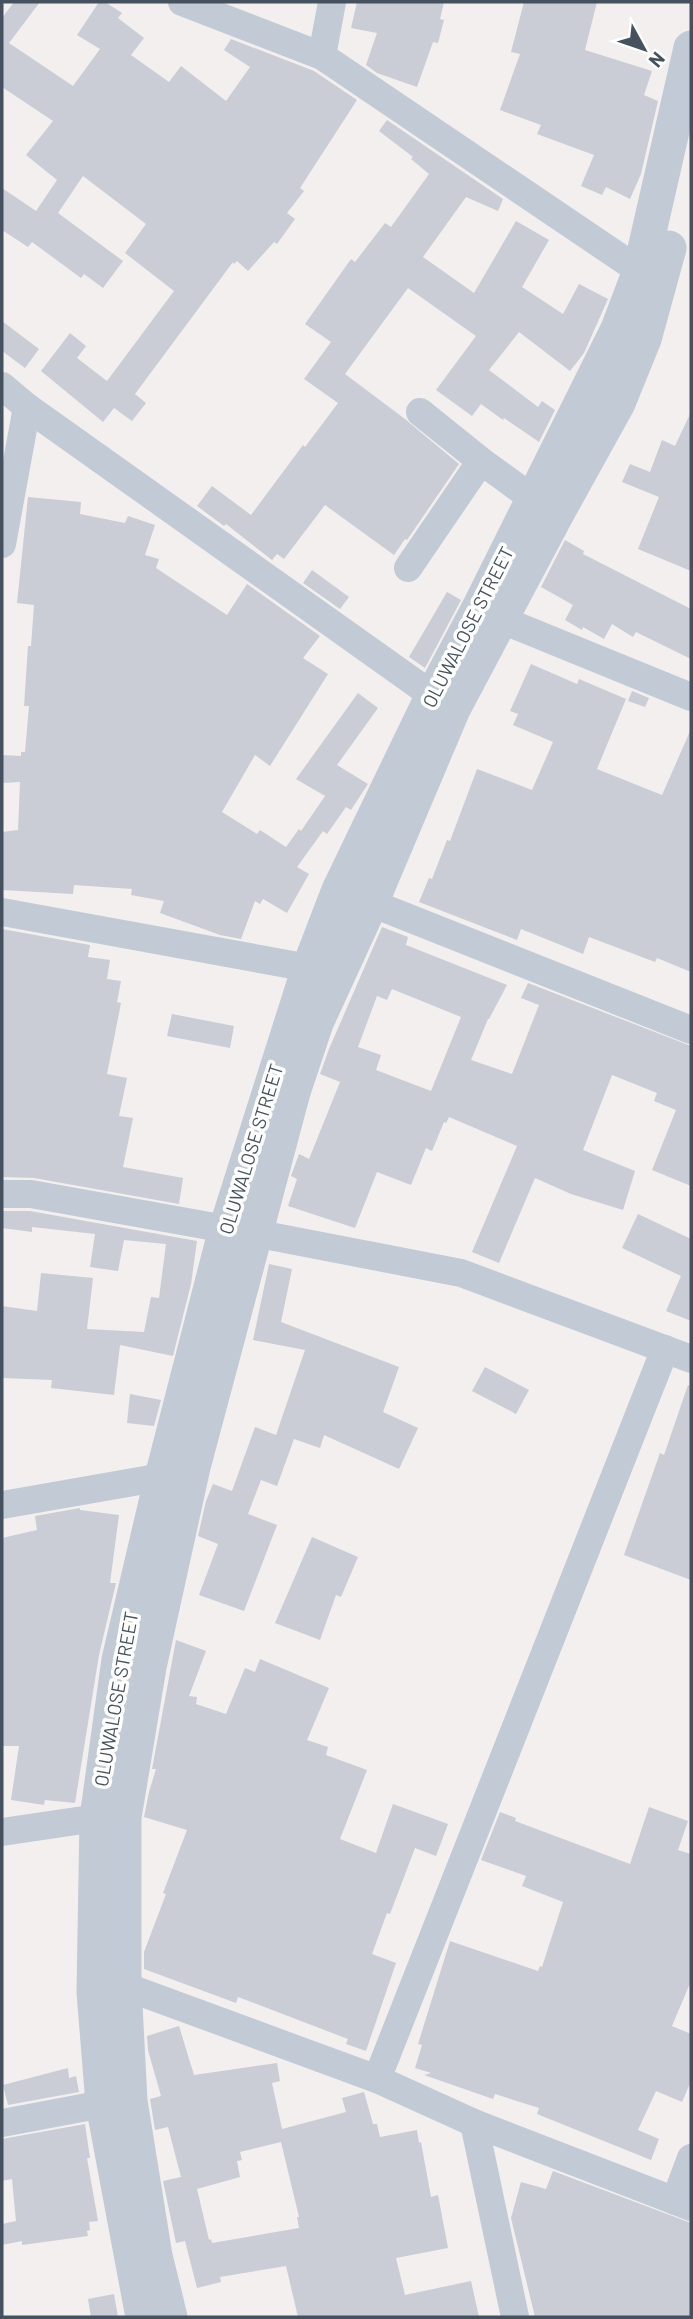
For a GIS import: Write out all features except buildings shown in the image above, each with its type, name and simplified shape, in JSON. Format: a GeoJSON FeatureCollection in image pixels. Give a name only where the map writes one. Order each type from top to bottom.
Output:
{"type":"FeatureCollection","features":[{"type":"Feature","properties":{"kind":"street"},"geometry":{"type":"LineString","coordinates":[[182,2],[322,56],[640,271]]}},
{"type":"Feature","properties":{"kind":"street"},"geometry":{"type":"LineString","coordinates":[[322,56],[332,2]]}},
{"type":"Feature","properties":{"kind":"street","name":"OLUWALOSE STREET"},"geometry":{"type":"LineString","coordinates":[[144,2317],[144,2259],[130,2102],[124,1986],[124,1817],[149,1667],[193,1467],[240,1231],[316,1023],[371,903],[478,610],[618,329],[640,271],[691,48]]}},
{"type":"Feature","properties":{"kind":"street","name":"OLUWALOSE STREET"},"geometry":{"type":"LineString","coordinates":[[170,2317],[144,2259],[103,2104],[94,1992],[97,1818],[119,1660],[162,1477],[240,1231],[309,968],[339,890],[443,702],[502,620],[623,390],[644,339],[662,278],[691,153]]}},
{"type":"Feature","properties":{"kind":"street"},"geometry":{"type":"LineString","coordinates":[[2,386],[27,407],[443,702]]}},
{"type":"Feature","properties":{"kind":"street"},"geometry":{"type":"LineString","coordinates":[[2,544],[27,407]]}},
{"type":"Feature","properties":{"kind":"street"},"geometry":{"type":"LineString","coordinates":[[420,412],[533,498]]}},
{"type":"Feature","properties":{"kind":"street"},"geometry":{"type":"LineString","coordinates":[[408,568],[481,461]]}},
{"type":"Feature","properties":{"kind":"street"},"geometry":{"type":"LineString","coordinates":[[502,620],[691,697]]}},
{"type":"Feature","properties":{"kind":"street"},"geometry":{"type":"LineString","coordinates":[[371,903],[691,1030]]}},
{"type":"Feature","properties":{"kind":"street"},"geometry":{"type":"LineString","coordinates":[[2,912],[309,968]]}},
{"type":"Feature","properties":{"kind":"street"},"geometry":{"type":"LineString","coordinates":[[2,1194],[31,1195],[461,1273],[691,1359]]}},
{"type":"Feature","properties":{"kind":"street"},"geometry":{"type":"LineString","coordinates":[[377,2079],[665,1349]]}},
{"type":"Feature","properties":{"kind":"street"},"geometry":{"type":"LineString","coordinates":[[2,1505],[162,1477]]}},
{"type":"Feature","properties":{"kind":"street"},"geometry":{"type":"LineString","coordinates":[[2,1832],[97,1818]]}},
{"type":"Feature","properties":{"kind":"street"},"geometry":{"type":"LineString","coordinates":[[124,1986],[377,2079],[474,2123],[683,2204],[691,2158]]}},
{"type":"Feature","properties":{"kind":"street"},"geometry":{"type":"LineString","coordinates":[[2,2123],[103,2104]]}},
{"type":"Feature","properties":{"kind":"street"},"geometry":{"type":"LineString","coordinates":[[474,2123],[515,2317]]}}]}
